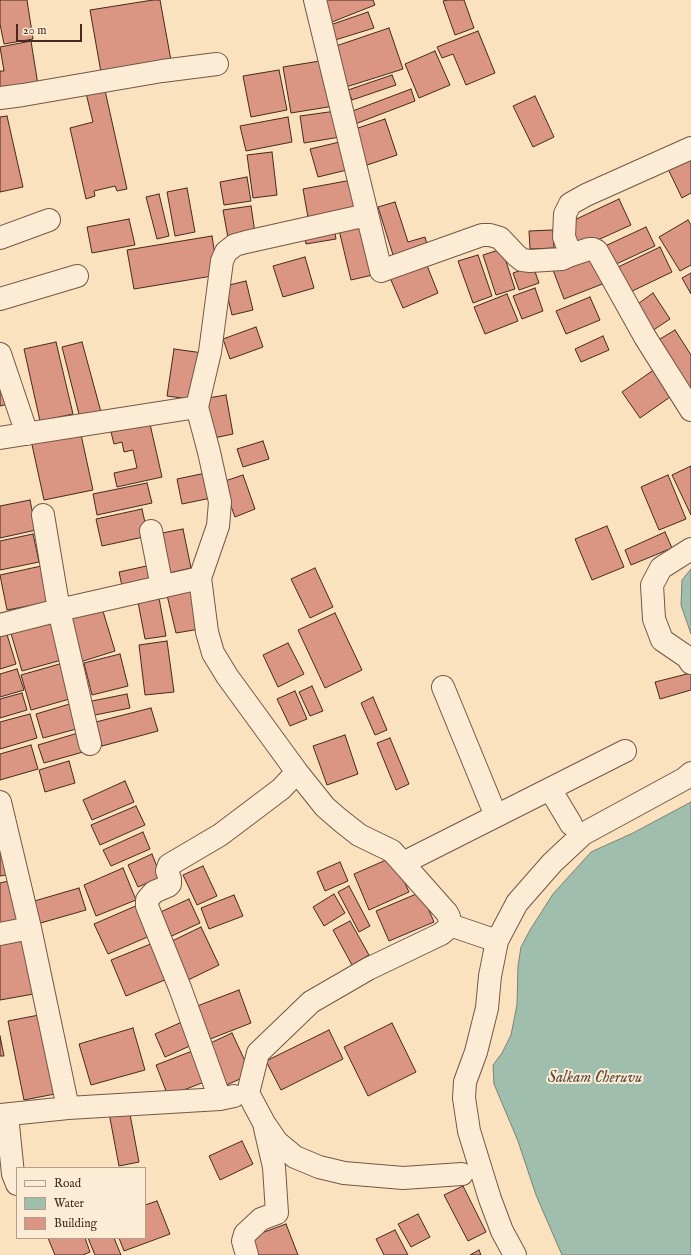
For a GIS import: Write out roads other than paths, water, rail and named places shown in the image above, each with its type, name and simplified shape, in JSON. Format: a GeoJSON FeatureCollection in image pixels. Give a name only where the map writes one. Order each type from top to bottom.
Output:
{"type":"FeatureCollection","features":[{"type":"Feature","properties":{"kind":"street"},"geometry":{"type":"LineString","coordinates":[[315,0],[381,270],[482,236],[490,235],[500,238],[522,260],[562,259],[589,249],[593,249],[596,251],[645,337],[691,410]]}},
{"type":"Feature","properties":{"kind":"street"},"geometry":{"type":"LineString","coordinates":[[0,98],[162,71],[217,64]]}},
{"type":"Feature","properties":{"kind":"street"},"geometry":{"type":"LineString","coordinates":[[571,255],[564,237],[565,214],[570,204],[586,195],[691,148]]}},
{"type":"Feature","properties":{"kind":"street"},"geometry":{"type":"LineString","coordinates":[[368,215],[246,242],[235,245],[226,252],[222,261],[210,352],[197,407],[220,502],[218,526],[200,578],[207,632],[213,653],[227,676],[324,807],[359,834],[392,851],[447,913],[450,925],[441,934],[368,968],[310,1002],[258,1053],[248,1093],[264,1123],[277,1142],[294,1157],[319,1167],[344,1173],[403,1178],[462,1174]]}},
{"type":"Feature","properties":{"kind":"street"},"geometry":{"type":"LineString","coordinates":[[0,238],[49,220]]}},
{"type":"Feature","properties":{"kind":"street"},"geometry":{"type":"LineString","coordinates":[[0,299],[77,276]]}},
{"type":"Feature","properties":{"kind":"street"},"geometry":{"type":"LineString","coordinates":[[0,354],[27,434]]}},
{"type":"Feature","properties":{"kind":"street"},"geometry":{"type":"LineString","coordinates":[[0,438],[197,407]]}},
{"type":"Feature","properties":{"kind":"street"},"geometry":{"type":"LineString","coordinates":[[43,515],[60,610],[90,744]]}},
{"type":"Feature","properties":{"kind":"street"},"geometry":{"type":"LineString","coordinates":[[151,531],[162,587]]}},
{"type":"Feature","properties":{"kind":"street"},"geometry":{"type":"LineString","coordinates":[[691,549],[661,568],[652,585],[654,619],[662,640],[686,657],[691,663]]}},
{"type":"Feature","properties":{"kind":"street"},"geometry":{"type":"LineString","coordinates":[[0,625],[200,578]]}},
{"type":"Feature","properties":{"kind":"street"},"geometry":{"type":"LineString","coordinates":[[443,687],[496,816]]}},
{"type":"Feature","properties":{"kind":"street"},"geometry":{"type":"LineString","coordinates":[[403,863],[625,751]]}},
{"type":"Feature","properties":{"kind":"street"},"geometry":{"type":"LineString","coordinates":[[220,1098],[180,988],[147,906],[147,900],[154,892],[170,884],[167,871],[169,865],[220,835],[281,789],[297,772]]}},
{"type":"Feature","properties":{"kind":"street"},"geometry":{"type":"LineString","coordinates":[[515,1255],[502,1231],[490,1199],[468,1130],[464,1098],[465,1082],[476,1052],[487,1008],[490,976],[497,942],[517,903],[552,863],[583,834],[684,780],[691,773]]}},
{"type":"Feature","properties":{"kind":"street"},"geometry":{"type":"LineString","coordinates":[[550,788],[570,824]]}},
{"type":"Feature","properties":{"kind":"street"},"geometry":{"type":"LineString","coordinates":[[0,802],[30,928],[68,1108]]}},
{"type":"Feature","properties":{"kind":"street"},"geometry":{"type":"LineString","coordinates":[[450,925],[497,942]]}},
{"type":"Feature","properties":{"kind":"street"},"geometry":{"type":"LineString","coordinates":[[0,934],[30,928]]}},
{"type":"Feature","properties":{"kind":"street"},"geometry":{"type":"LineString","coordinates":[[16,1182],[13,1174],[4,1115],[68,1108],[220,1098],[248,1093]]}},
{"type":"Feature","properties":{"kind":"street"},"geometry":{"type":"LineString","coordinates":[[248,1255],[243,1241],[245,1234],[261,1219],[277,1213],[274,1167],[264,1123]]}},
{"type":"Feature","properties":{"kind":"water"},"geometry":{"type":"Polygon","coordinates":[[[691,569],[691,634],[681,605],[682,580],[691,569]]]}},
{"type":"Feature","properties":{"kind":"water","name":"Salkam Cheruvu"},"geometry":{"type":"Polygon","coordinates":[[[691,802],[691,1255],[562,1255],[536,1195],[518,1141],[494,1084],[493,1065],[502,1053],[511,1035],[517,1005],[518,966],[521,947],[553,894],[591,852],[633,833],[691,802]]]}}]}
